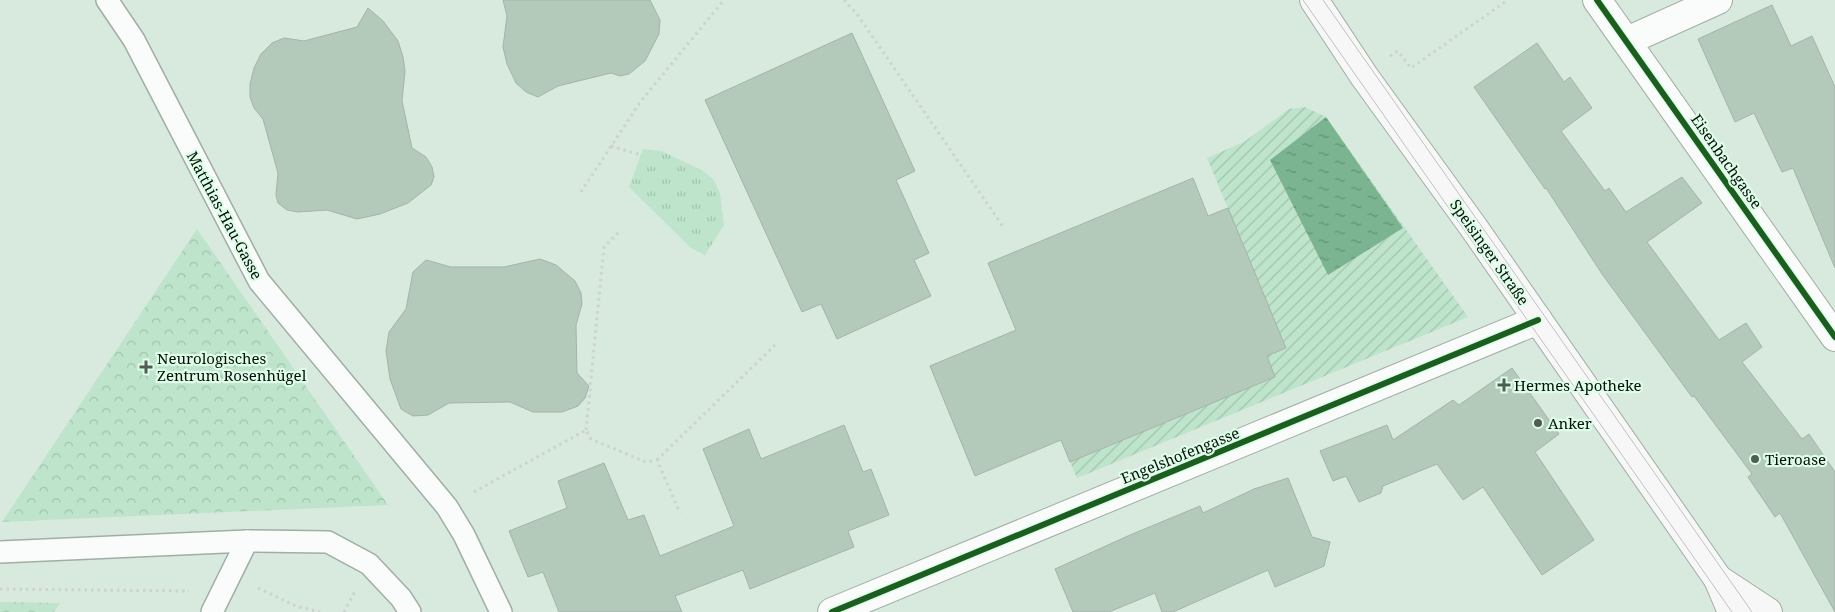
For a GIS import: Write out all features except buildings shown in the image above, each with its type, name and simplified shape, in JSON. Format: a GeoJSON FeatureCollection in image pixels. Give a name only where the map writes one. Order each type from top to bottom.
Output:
{"type":"FeatureCollection","features":[{"type":"Feature","properties":{"kind":"main road","name":"Speisinger Straße"},"geometry":{"type":"LineString","coordinates":[[1314,0],[1364,76],[1538,320],[1718,579],[1732,612]]}},
{"type":"Feature","properties":{"kind":"main road","name":"Speisinger Straße"},"geometry":{"type":"LineString","coordinates":[[1718,579],[1768,612]]}},
{"type":"Feature","properties":{"kind":"street","name":"Eisenbachgasse"},"geometry":{"type":"LineString","coordinates":[[1596,0],[1627,41],[1835,337]]}},
{"type":"Feature","properties":{"kind":"street"},"geometry":{"type":"LineString","coordinates":[[1627,41],[1718,0]]}},
{"type":"Feature","properties":{"kind":"street","name":"Engelshofengasse"},"geometry":{"type":"LineString","coordinates":[[832,612],[1538,320]]}},
{"type":"Feature","properties":{"kind":"lane","name":"Matthias-Hau-Gasse"},"geometry":{"type":"LineString","coordinates":[[107,0],[143,57],[259,281],[447,507],[464,535],[501,612]]}},
{"type":"Feature","properties":{"kind":"lane"},"geometry":{"type":"LineString","coordinates":[[0,552],[247,541],[328,542],[369,564],[401,598],[410,612]]}},
{"type":"Feature","properties":{"kind":"lane"},"geometry":{"type":"LineString","coordinates":[[212,612],[247,541]]}},
{"type":"Feature","properties":{"kind":"lane","name":"Speisinger Straße"},"geometry":{"type":"LineString","coordinates":[[1718,579],[1741,612]]}},
{"type":"Feature","properties":{"kind":"path"},"geometry":{"type":"LineString","coordinates":[[581,192],[640,101],[724,0]]}},
{"type":"Feature","properties":{"kind":"path"},"geometry":{"type":"LineString","coordinates":[[844,0],[857,14],[1004,228]]}},
{"type":"Feature","properties":{"kind":"path"},"geometry":{"type":"LineString","coordinates":[[1364,76],[1398,51],[1411,68],[1508,0]]}},
{"type":"Feature","properties":{"kind":"path"},"geometry":{"type":"LineString","coordinates":[[611,146],[641,155]]}},
{"type":"Feature","properties":{"kind":"path"},"geometry":{"type":"LineString","coordinates":[[621,230],[604,247],[586,430],[591,439],[646,462],[657,460],[775,345]]}},
{"type":"Feature","properties":{"kind":"path"},"geometry":{"type":"LineString","coordinates":[[447,507],[586,430]]}},
{"type":"Feature","properties":{"kind":"path"},"geometry":{"type":"LineString","coordinates":[[657,460],[680,514]]}},
{"type":"Feature","properties":{"kind":"path"},"geometry":{"type":"LineString","coordinates":[[0,589],[226,583],[320,612]]}},
{"type":"Feature","properties":{"kind":"green space"},"geometry":{"type":"Polygon","coordinates":[[[1305,107],[1326,117],[1468,317],[1077,478],[1070,462],[1275,377],[1267,356],[1286,348],[1207,158],[1244,142],[1289,109],[1305,107]]]}},
{"type":"Feature","properties":{"kind":"green space"},"geometry":{"type":"Polygon","coordinates":[[[643,149],[661,151],[702,170],[714,180],[720,193],[724,225],[705,255],[691,248],[629,187],[643,149]]]}},
{"type":"Feature","properties":{"kind":"green space"},"geometry":{"type":"Polygon","coordinates":[[[197,229],[388,505],[2,522],[197,229]]]}},
{"type":"Feature","properties":{"kind":"green space"},"geometry":{"type":"Polygon","coordinates":[[[0,602],[60,603],[54,612],[0,612],[0,602]]]}},
{"type":"Feature","properties":{"kind":"water"},"geometry":{"type":"Polygon","coordinates":[[[1326,117],[1403,228],[1328,275],[1270,160],[1326,117]]]}},
{"type":"Feature","properties":{"kind":"tram line"},"geometry":{"type":"LineString","coordinates":[[1303,0],[1732,612]]}},
{"type":"Feature","properties":{"kind":"tram line"},"geometry":{"type":"LineString","coordinates":[[1323,0],[1752,612]]}},
{"type":"Feature","properties":{"kind":"cycle path"},"geometry":{"type":"LineString","coordinates":[[1597,0],[1835,337]]}},
{"type":"Feature","properties":{"kind":"cycle path"},"geometry":{"type":"LineString","coordinates":[[832,612],[1538,320]]}},
{"type":"Feature","properties":{"kind":"place","name":"Neurologisches Zentrum Rosenhügel"},"geometry":{"type":"Point","coordinates":[146,367]}},
{"type":"Feature","properties":{"kind":"place","name":"Hermes Apotheke"},"geometry":{"type":"Point","coordinates":[1504,385]}},
{"type":"Feature","properties":{"kind":"place","name":"Anker"},"geometry":{"type":"Point","coordinates":[1538,423]}},
{"type":"Feature","properties":{"kind":"place","name":"Tieroase"},"geometry":{"type":"Point","coordinates":[1755,459]}}]}
